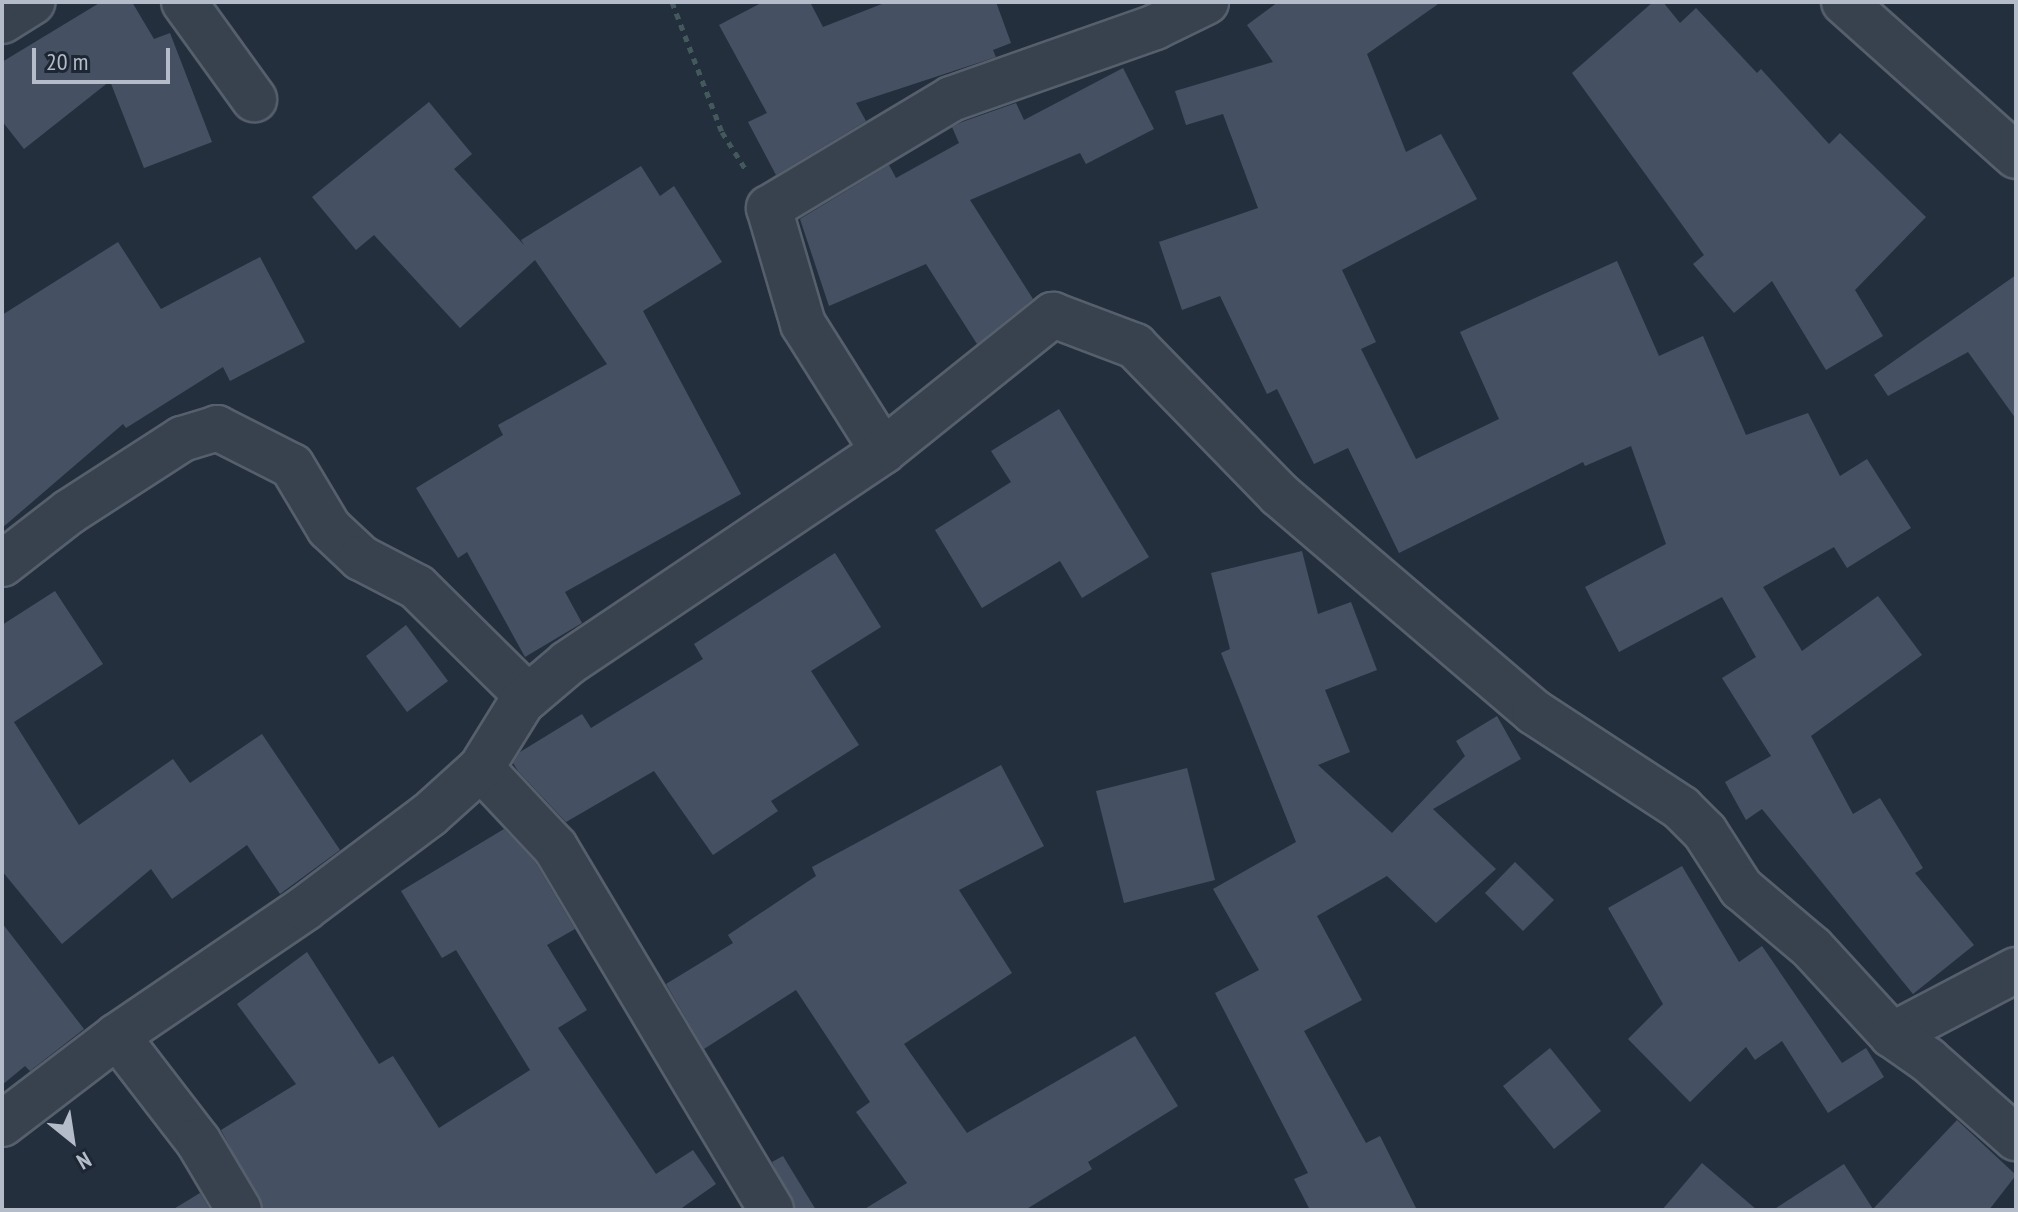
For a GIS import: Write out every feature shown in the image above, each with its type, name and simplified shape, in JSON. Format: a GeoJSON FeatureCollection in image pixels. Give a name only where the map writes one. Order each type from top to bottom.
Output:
{"type":"FeatureCollection","features":[{"type":"Feature","properties":{"kind":"street"},"geometry":{"type":"LineString","coordinates":[[2,21],[32,2]]}},
{"type":"Feature","properties":{"kind":"street"},"geometry":{"type":"LineString","coordinates":[[184,2],[254,99]]}},
{"type":"Feature","properties":{"kind":"street"},"geometry":{"type":"LineString","coordinates":[[883,451],[803,324],[769,208],[951,99],[1155,27],[1206,2]]}},
{"type":"Feature","properties":{"kind":"street"},"geometry":{"type":"LineString","coordinates":[[1844,2],[2016,156]]}},
{"type":"Feature","properties":{"kind":"street"},"geometry":{"type":"LineString","coordinates":[[2,1124],[117,1036],[305,908],[429,815],[481,768],[528,697],[568,663],[883,451],[1053,315],[1135,346],[1280,495],[1534,712],[1681,808],[1705,832],[1741,888],[1812,948],[1892,1035],[2016,1138]]}},
{"type":"Feature","properties":{"kind":"street"},"geometry":{"type":"LineString","coordinates":[[2,564],[69,512],[182,439],[217,428],[292,466],[329,528],[361,558],[417,587],[528,697]]}},
{"type":"Feature","properties":{"kind":"street"},"geometry":{"type":"LineString","coordinates":[[481,768],[555,847],[771,1210]]}},
{"type":"Feature","properties":{"kind":"street"},"geometry":{"type":"LineString","coordinates":[[1892,1035],[2016,970]]}},
{"type":"Feature","properties":{"kind":"street"},"geometry":{"type":"LineString","coordinates":[[117,1036],[198,1141],[239,1210]]}},
{"type":"Feature","properties":{"kind":"path"},"geometry":{"type":"LineString","coordinates":[[672,2],[722,132],[769,208]]}},
{"type":"Feature","properties":{"kind":"building"},"geometry":{"type":"Polygon","coordinates":[[[101,2],[132,2],[154,39],[170,33],[212,142],[144,168],[110,81],[24,149],[2,121],[2,62],[101,2]]]}},
{"type":"Feature","properties":{"kind":"building"},"geometry":{"type":"Polygon","coordinates":[[[763,2],[810,2],[823,27],[887,2],[996,2],[1011,43],[993,50],[996,57],[856,103],[866,121],[776,175],[748,122],[767,113],[719,25],[763,2]]]}},
{"type":"Feature","properties":{"kind":"building"},"geometry":{"type":"Polygon","coordinates":[[[1278,2],[1441,2],[1367,54],[1406,152],[1441,134],[1477,199],[1342,270],[1376,342],[1361,349],[1416,459],[1499,419],[1460,332],[1617,261],[1659,356],[1703,336],[1746,435],[1808,413],[1840,476],[1867,459],[1911,528],[1847,568],[1834,547],[1763,587],[1802,651],[1878,596],[1922,655],[1811,736],[1853,814],[1880,798],[1923,868],[1915,873],[1974,945],[1913,994],[1762,809],[1746,820],[1725,782],[1771,756],[1722,678],[1756,657],[1722,597],[1619,652],[1585,587],[1666,544],[1631,446],[1585,466],[1583,462],[1399,553],[1348,448],[1314,464],[1277,389],[1267,394],[1220,296],[1182,310],[1159,242],[1258,208],[1223,114],[1186,125],[1175,91],[1273,62],[1247,25],[1278,2]]]}},
{"type":"Feature","properties":{"kind":"building"},"geometry":{"type":"Polygon","coordinates":[[[1653,2],[1663,2],[1680,23],[1696,8],[1757,73],[1761,69],[1829,144],[1840,133],[1926,217],[1855,290],[1883,336],[1826,370],[1772,281],[1734,313],[1693,264],[1704,255],[1572,73],[1653,2]]]}},
{"type":"Feature","properties":{"kind":"building"},"geometry":{"type":"Polygon","coordinates":[[[1123,68],[1154,129],[1086,164],[1080,153],[970,200],[1033,299],[977,344],[926,264],[829,306],[800,219],[889,165],[896,178],[959,143],[952,127],[962,122],[1016,103],[1024,120],[1123,68]]]}},
{"type":"Feature","properties":{"kind":"building"},"geometry":{"type":"Polygon","coordinates":[[[429,102],[472,154],[454,169],[524,245],[521,240],[641,166],[660,196],[674,186],[722,262],[643,311],[741,494],[565,592],[582,623],[525,657],[467,552],[458,558],[416,488],[503,435],[498,425],[607,364],[535,260],[460,328],[374,235],[356,250],[312,197],[429,102]]]}},
{"type":"Feature","properties":{"kind":"building"},"geometry":{"type":"Polygon","coordinates":[[[118,242],[161,309],[260,257],[305,342],[230,381],[223,367],[126,428],[123,424],[2,528],[2,315],[118,242]]]}},
{"type":"Feature","properties":{"kind":"building"},"geometry":{"type":"Polygon","coordinates":[[[2016,275],[2016,419],[1968,352],[1888,396],[1874,375],[2016,275]]]}},
{"type":"Feature","properties":{"kind":"building"},"geometry":{"type":"Polygon","coordinates":[[[1059,409],[1149,557],[1082,598],[1060,561],[982,608],[935,530],[1011,482],[991,451],[1059,409]]]}},
{"type":"Feature","properties":{"kind":"building"},"geometry":{"type":"Polygon","coordinates":[[[1302,551],[1318,614],[1351,602],[1377,670],[1325,690],[1350,752],[1318,765],[1392,833],[1465,756],[1456,741],[1497,716],[1521,759],[1433,809],[1496,869],[1436,923],[1387,876],[1317,916],[1362,1000],[1304,1031],[1366,1143],[1380,1136],[1417,1210],[1310,1210],[1294,1179],[1308,1173],[1215,993],[1259,970],[1213,889],[1296,842],[1221,653],[1230,649],[1211,573],[1302,551]]]}},
{"type":"Feature","properties":{"kind":"building"},"geometry":{"type":"Polygon","coordinates":[[[835,553],[881,627],[811,671],[859,745],[771,801],[778,811],[713,855],[654,771],[566,822],[518,771],[513,763],[520,752],[582,714],[591,728],[703,659],[694,644],[835,553]]]}},
{"type":"Feature","properties":{"kind":"building"},"geometry":{"type":"Polygon","coordinates":[[[55,591],[103,664],[14,722],[79,825],[173,759],[190,783],[262,734],[340,850],[280,894],[247,845],[172,899],[151,869],[62,944],[2,871],[2,625],[55,591]]]}},
{"type":"Feature","properties":{"kind":"building"},"geometry":{"type":"Polygon","coordinates":[[[406,625],[448,681],[407,712],[366,656],[406,625]]]}},
{"type":"Feature","properties":{"kind":"building"},"geometry":{"type":"Polygon","coordinates":[[[1001,765],[1044,846],[959,890],[1012,973],[904,1044],[967,1133],[1135,1036],[1178,1106],[1088,1162],[1092,1169],[1025,1210],[863,1210],[907,1183],[856,1112],[870,1102],[796,990],[704,1049],[666,984],[733,943],[728,935],[816,876],[812,867],[1001,765]]]}},
{"type":"Feature","properties":{"kind":"building"},"geometry":{"type":"Polygon","coordinates":[[[1187,768],[1215,880],[1124,903],[1096,791],[1187,768]]]}},
{"type":"Feature","properties":{"kind":"building"},"geometry":{"type":"Polygon","coordinates":[[[504,829],[535,862],[575,929],[547,945],[587,1010],[558,1028],[656,1174],[693,1150],[716,1184],[679,1210],[264,1210],[221,1130],[296,1084],[237,1004],[307,952],[379,1064],[393,1056],[439,1128],[530,1070],[456,950],[442,958],[401,891],[504,829]]]}},
{"type":"Feature","properties":{"kind":"building"},"geometry":{"type":"Polygon","coordinates":[[[1515,862],[1554,900],[1523,931],[1485,893],[1515,862]]]}},
{"type":"Feature","properties":{"kind":"building"},"geometry":{"type":"Polygon","coordinates":[[[1682,866],[1739,962],[1762,946],[1842,1063],[1866,1048],[1884,1077],[1828,1113],[1782,1041],[1755,1060],[1746,1047],[1690,1102],[1628,1039],[1663,1004],[1608,908],[1682,866]]]}},
{"type":"Feature","properties":{"kind":"building"},"geometry":{"type":"Polygon","coordinates":[[[2,923],[84,1029],[30,1071],[25,1066],[2,1085],[2,923]]]}},
{"type":"Feature","properties":{"kind":"building"},"geometry":{"type":"Polygon","coordinates":[[[1550,1048],[1601,1111],[1554,1149],[1503,1086],[1550,1048]]]}},
{"type":"Feature","properties":{"kind":"building"},"geometry":{"type":"Polygon","coordinates":[[[1957,1120],[2016,1175],[1989,1210],[1773,1210],[1844,1164],[1873,1209],[1957,1120]]]}},
{"type":"Feature","properties":{"kind":"building"},"geometry":{"type":"Polygon","coordinates":[[[783,1156],[816,1210],[796,1210],[772,1162],[783,1156]]]}},
{"type":"Feature","properties":{"kind":"building"},"geometry":{"type":"Polygon","coordinates":[[[1702,1163],[1757,1210],[1662,1210],[1702,1163]]]}},
{"type":"Feature","properties":{"kind":"building"},"geometry":{"type":"Polygon","coordinates":[[[200,1193],[210,1210],[172,1210],[200,1193]]]}}]}
